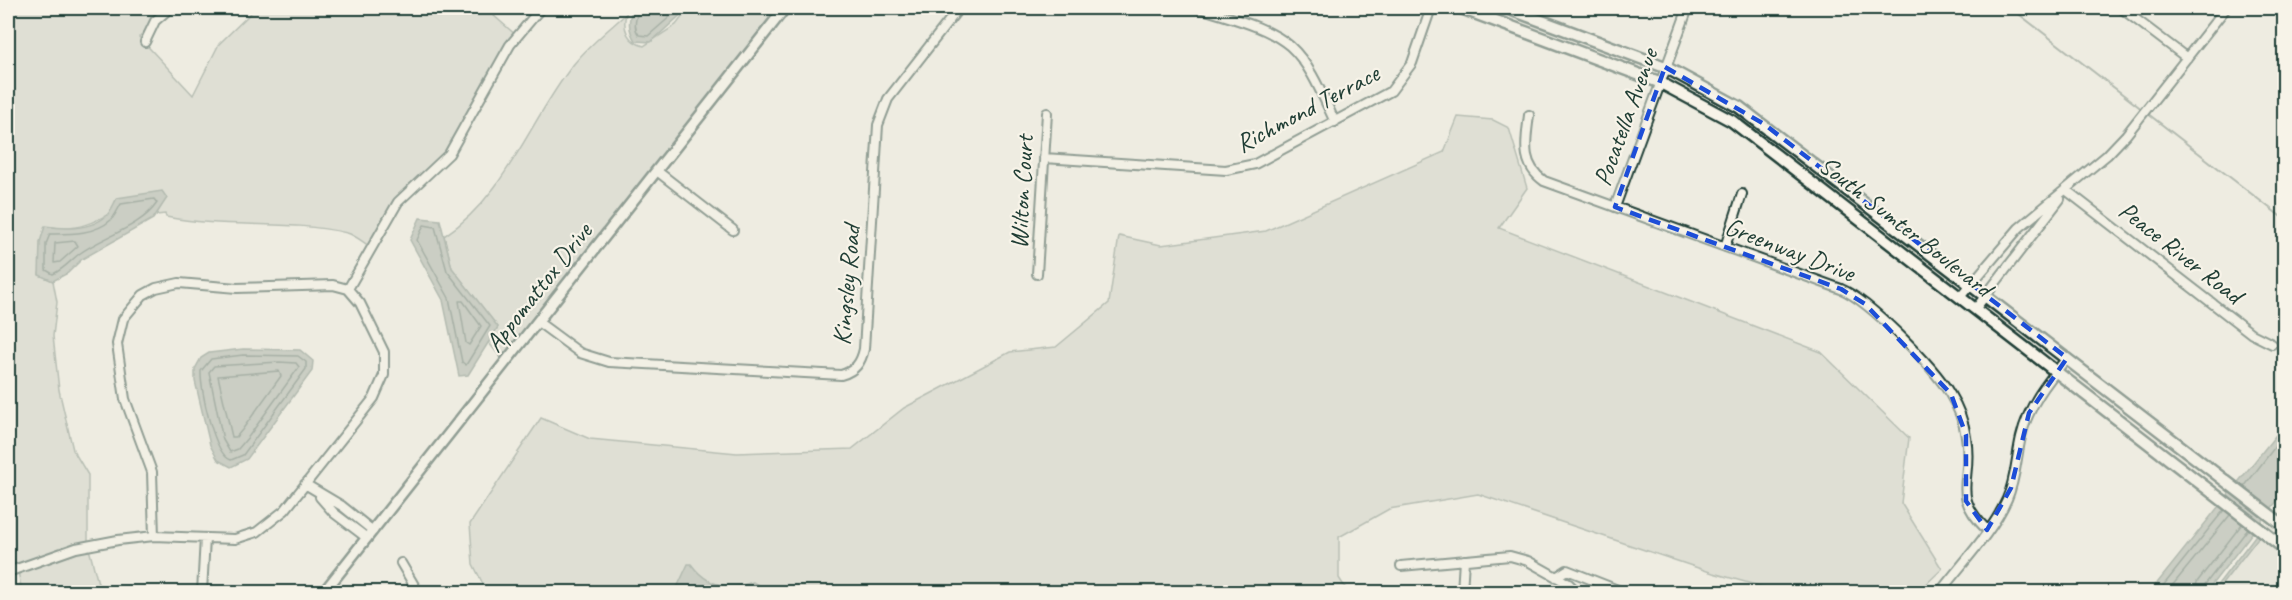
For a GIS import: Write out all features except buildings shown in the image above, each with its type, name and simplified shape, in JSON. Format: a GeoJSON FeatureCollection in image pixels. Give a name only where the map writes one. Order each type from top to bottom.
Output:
{"type":"FeatureCollection","features":[{"type":"Feature","properties":{"kind":"main road","name":"South Sumter Boulevard"},"geometry":{"type":"LineString","coordinates":[[1461,8],[1659,82],[1708,106],[1740,126],[2284,548]]}},
{"type":"Feature","properties":{"kind":"main road","name":"South Sumter Boulevard"},"geometry":{"type":"LineString","coordinates":[[1507,8],[1665,67],[1739,107],[2283,525]]}},
{"type":"Feature","properties":{"kind":"street"},"geometry":{"type":"LineString","coordinates":[[146,42],[155,21],[170,8]]}},
{"type":"Feature","properties":{"kind":"street"},"geometry":{"type":"LineString","coordinates":[[348,289],[395,206],[408,190],[449,154],[510,45],[541,8]]}},
{"type":"Feature","properties":{"kind":"street","name":"Appomattox Drive"},"geometry":{"type":"LineString","coordinates":[[324,592],[786,8]]}},
{"type":"Feature","properties":{"kind":"street","name":"Kingsley Road"},"geometry":{"type":"LineString","coordinates":[[538,322],[580,353],[609,362],[841,375],[854,369],[864,349],[878,125],[882,111],[888,99],[959,8]]}},
{"type":"Feature","properties":{"kind":"street"},"geometry":{"type":"LineString","coordinates":[[1200,8],[1272,34],[1289,45],[1307,67],[1335,122]]}},
{"type":"Feature","properties":{"kind":"street","name":"Richmond Terrace"},"geometry":{"type":"LineString","coordinates":[[1044,158],[1237,169],[1255,164],[1380,99],[1401,81],[1412,63],[1431,8]]}},
{"type":"Feature","properties":{"kind":"street","name":"Pocatella Avenue"},"geometry":{"type":"LineString","coordinates":[[1615,207],[1688,8]]}},
{"type":"Feature","properties":{"kind":"street"},"geometry":{"type":"LineString","coordinates":[[2121,8],[2187,58]]}},
{"type":"Feature","properties":{"kind":"street"},"geometry":{"type":"LineString","coordinates":[[1961,296],[2019,228],[2066,190],[2126,135],[2226,8]]}},
{"type":"Feature","properties":{"kind":"street","name":"Wilton Court"},"geometry":{"type":"LineString","coordinates":[[1038,274],[1047,113]]}},
{"type":"Feature","properties":{"kind":"street","name":"Greenway Drive"},"geometry":{"type":"LineString","coordinates":[[1529,115],[1525,151],[1530,166],[1548,183],[1853,295],[1934,372],[1951,394],[1962,418],[1968,453],[1966,501],[1972,515],[1987,530]]}},
{"type":"Feature","properties":{"kind":"street"},"geometry":{"type":"LineString","coordinates":[[657,171],[733,230]]}},
{"type":"Feature","properties":{"kind":"street"},"geometry":{"type":"LineString","coordinates":[[1976,308],[2066,190]]}},
{"type":"Feature","properties":{"kind":"street","name":"Peace River Road"},"geometry":{"type":"LineString","coordinates":[[2066,190],[2252,334],[2272,344]]}},
{"type":"Feature","properties":{"kind":"street"},"geometry":{"type":"LineString","coordinates":[[1725,247],[1742,194]]}},
{"type":"Feature","properties":{"kind":"street"},"geometry":{"type":"LineString","coordinates":[[8,572],[86,546],[154,536],[234,539],[257,532],[277,519],[374,398],[384,375],[385,360],[381,341],[360,303],[348,289],[333,285],[237,288],[179,283],[156,288],[132,305],[119,327],[117,356],[125,399],[152,471],[154,536]]}},
{"type":"Feature","properties":{"kind":"street"},"geometry":{"type":"LineString","coordinates":[[1940,592],[2000,513],[2011,488],[2029,413],[2056,370],[2067,358]]}},
{"type":"Feature","properties":{"kind":"street"},"geometry":{"type":"LineString","coordinates":[[305,484],[334,513],[370,534]]}},
{"type":"Feature","properties":{"kind":"street"},"geometry":{"type":"LineString","coordinates":[[202,592],[205,538]]}},
{"type":"Feature","properties":{"kind":"street"},"geometry":{"type":"LineString","coordinates":[[1401,566],[1510,556],[1528,561],[1577,592]]}},
{"type":"Feature","properties":{"kind":"street"},"geometry":{"type":"LineString","coordinates":[[1462,592],[1464,560]]}},
{"type":"Feature","properties":{"kind":"street"},"geometry":{"type":"LineString","coordinates":[[400,563],[418,592]]}},
{"type":"Feature","properties":{"kind":"street"},"geometry":{"type":"LineString","coordinates":[[1556,577],[1567,570],[1623,592]]}},
{"type":"Feature","properties":{"kind":"highlighted area"},"geometry":{"type":"Polygon","coordinates":[[[1665,67],[1764,124],[2067,358],[2029,413],[2011,488],[1987,530],[1966,501],[1966,435],[1951,394],[1865,304],[1841,289],[1615,207],[1665,67]]]}},
{"type":"Feature","properties":{"kind":"shaded area"},"geometry":{"type":"Polygon","coordinates":[[[8,8],[167,8],[139,37],[193,95],[219,44],[256,8],[485,8],[517,36],[488,76],[474,112],[453,147],[404,194],[371,247],[350,234],[325,229],[211,223],[166,217],[165,214],[156,215],[162,205],[158,192],[131,202],[94,222],[67,228],[52,227],[39,274],[53,281],[57,302],[53,336],[59,390],[73,450],[88,475],[88,545],[100,591],[104,592],[22,592],[18,571],[8,545],[8,8]]]}},
{"type":"Feature","properties":{"kind":"shaded area"},"geometry":{"type":"Polygon","coordinates":[[[689,8],[780,8],[502,359],[488,342],[498,327],[452,268],[444,236],[466,219],[484,200],[515,156],[557,87],[573,65],[598,38],[626,14],[625,25],[630,38],[644,46],[676,25],[689,8]]]}},
{"type":"Feature","properties":{"kind":"shaded area"},"geometry":{"type":"Polygon","coordinates":[[[1458,117],[1493,120],[1509,128],[1527,188],[1499,228],[1821,352],[1909,438],[1901,503],[1942,569],[1918,592],[1770,589],[1713,573],[1478,494],[1389,509],[1339,537],[1339,578],[1348,592],[487,592],[473,564],[470,524],[541,418],[590,439],[737,453],[852,449],[904,408],[1010,352],[1056,347],[1109,303],[1119,236],[1161,245],[1266,231],[1444,152],[1458,117]]]}},
{"type":"Feature","properties":{"kind":"shaded area"},"geometry":{"type":"Polygon","coordinates":[[[2271,521],[2284,532],[2284,542],[2266,528],[2271,521]]]}},
{"type":"Feature","properties":{"kind":"shaded area"},"geometry":{"type":"Polygon","coordinates":[[[2261,534],[2284,553],[2284,592],[2216,592],[2261,534]]]}},
{"type":"Feature","properties":{"kind":"water"},"geometry":{"type":"Polygon","coordinates":[[[633,8],[688,8],[651,42],[635,41],[630,24],[633,8]]]}},
{"type":"Feature","properties":{"kind":"water"},"geometry":{"type":"Polygon","coordinates":[[[162,191],[167,198],[153,219],[82,259],[68,273],[53,281],[39,275],[40,242],[45,226],[69,228],[86,226],[107,215],[117,198],[162,191]]]}},
{"type":"Feature","properties":{"kind":"water"},"geometry":{"type":"Polygon","coordinates":[[[420,218],[440,220],[452,268],[498,327],[468,375],[459,376],[443,300],[410,240],[420,218]]]}},
{"type":"Feature","properties":{"kind":"water"},"geometry":{"type":"Polygon","coordinates":[[[243,349],[300,350],[313,361],[312,371],[247,459],[231,467],[218,460],[210,445],[195,381],[195,369],[201,358],[209,353],[243,349]]]}},
{"type":"Feature","properties":{"kind":"water"},"geometry":{"type":"Polygon","coordinates":[[[2284,425],[2284,492],[2206,592],[2150,592],[2284,425]]]}},
{"type":"Feature","properties":{"kind":"water"},"geometry":{"type":"Polygon","coordinates":[[[2258,532],[2261,534],[2216,592],[2212,592],[2258,532]]]}},
{"type":"Feature","properties":{"kind":"water"},"geometry":{"type":"Polygon","coordinates":[[[688,564],[691,564],[711,582],[719,585],[735,586],[753,582],[760,586],[760,589],[757,592],[675,592],[688,564]]]}},
{"type":"Feature","properties":{"kind":"waterway"},"geometry":{"type":"LineString","coordinates":[[2011,8],[2284,219]]}}]}
